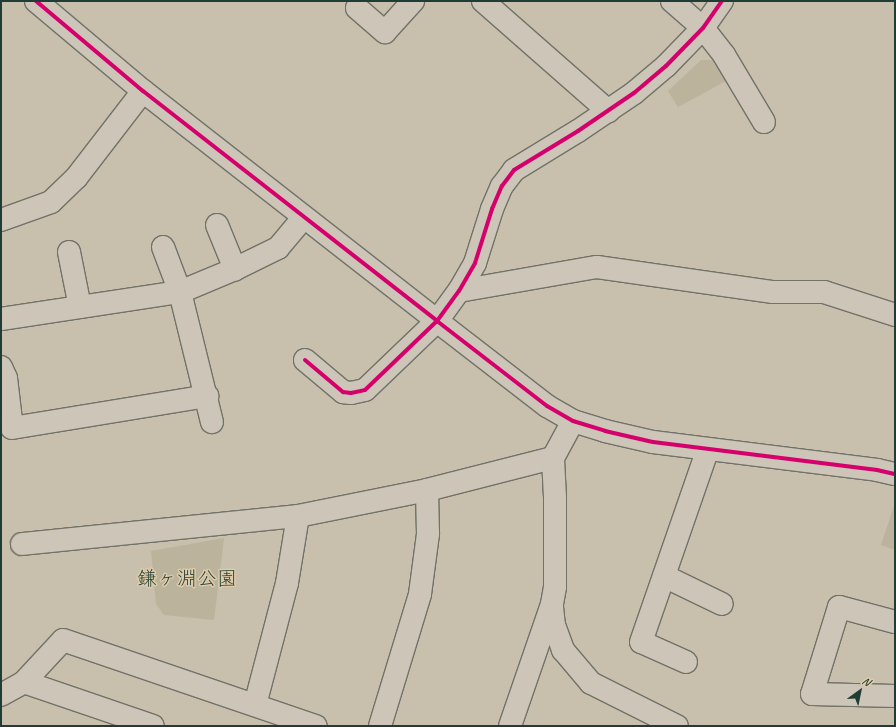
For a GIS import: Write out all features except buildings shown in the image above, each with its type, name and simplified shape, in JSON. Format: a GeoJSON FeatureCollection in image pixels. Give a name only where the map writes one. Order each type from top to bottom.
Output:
{"type":"FeatureCollection","features":[{"type":"Feature","properties":{"kind":"street"},"geometry":{"type":"LineString","coordinates":[[36,1],[143,91],[436,321],[547,406],[573,421],[605,431],[653,442],[877,470],[895,474]]}},
{"type":"Feature","properties":{"kind":"street"},"geometry":{"type":"LineString","coordinates":[[357,8],[385,32],[413,1]]}},
{"type":"Feature","properties":{"kind":"street"},"geometry":{"type":"LineString","coordinates":[[483,1],[608,111]]}},
{"type":"Feature","properties":{"kind":"street"},"geometry":{"type":"LineString","coordinates":[[672,1],[703,28],[724,55],[764,122]]}},
{"type":"Feature","properties":{"kind":"street"},"geometry":{"type":"LineString","coordinates":[[305,360],[343,392],[351,393],[365,390],[436,321],[459,290],[475,264],[492,209],[502,186],[514,170],[634,93],[666,66],[703,28],[722,1]]}},
{"type":"Feature","properties":{"kind":"street"},"geometry":{"type":"LineString","coordinates":[[5,214],[51,202],[76,178],[143,91]]}},
{"type":"Feature","properties":{"kind":"street"},"geometry":{"type":"LineString","coordinates":[[1,319],[180,292],[235,269],[278,248],[304,217]]}},
{"type":"Feature","properties":{"kind":"street"},"geometry":{"type":"LineString","coordinates":[[217,225],[235,269]]}},
{"type":"Feature","properties":{"kind":"street"},"geometry":{"type":"LineString","coordinates":[[163,247],[180,292],[207,396],[212,422]]}},
{"type":"Feature","properties":{"kind":"street"},"geometry":{"type":"LineString","coordinates":[[69,252],[80,307]]}},
{"type":"Feature","properties":{"kind":"street"},"geometry":{"type":"LineString","coordinates":[[459,290],[597,267],[774,292],[824,292],[895,315]]}},
{"type":"Feature","properties":{"kind":"street"},"geometry":{"type":"LineString","coordinates":[[1,367],[6,378],[12,428],[207,396]]}},
{"type":"Feature","properties":{"kind":"street"},"geometry":{"type":"LineString","coordinates":[[510,726],[552,604],[555,587],[556,497],[553,458],[573,421]]}},
{"type":"Feature","properties":{"kind":"street"},"geometry":{"type":"LineString","coordinates":[[686,662],[641,642],[708,449]]}},
{"type":"Feature","properties":{"kind":"street"},"geometry":{"type":"LineString","coordinates":[[22,544],[298,516],[427,490],[553,458]]}},
{"type":"Feature","properties":{"kind":"street"},"geometry":{"type":"LineString","coordinates":[[380,726],[420,594],[428,534],[427,490]]}},
{"type":"Feature","properties":{"kind":"street"},"geometry":{"type":"LineString","coordinates":[[255,705],[287,583],[298,516]]}},
{"type":"Feature","properties":{"kind":"street"},"geometry":{"type":"LineString","coordinates":[[664,576],[722,604]]}},
{"type":"Feature","properties":{"kind":"street"},"geometry":{"type":"LineString","coordinates":[[552,604],[554,625],[563,650],[591,683],[677,726]]}},
{"type":"Feature","properties":{"kind":"street"},"geometry":{"type":"LineString","coordinates":[[895,622],[839,606],[812,694],[895,696]]}},
{"type":"Feature","properties":{"kind":"street"},"geometry":{"type":"LineString","coordinates":[[1,695],[24,682],[63,640],[316,726]]}},
{"type":"Feature","properties":{"kind":"street"},"geometry":{"type":"LineString","coordinates":[[24,682],[153,726]]}},
{"type":"Feature","properties":{"kind":"green space"},"geometry":{"type":"Polygon","coordinates":[[[701,60],[716,60],[726,81],[678,107],[668,91],[701,60]]]}},
{"type":"Feature","properties":{"kind":"green space"},"geometry":{"type":"Polygon","coordinates":[[[895,503],[895,550],[881,545],[895,503]]]}},
{"type":"Feature","properties":{"kind":"green space","name":"鎌ヶ淵公園"},"geometry":{"type":"Polygon","coordinates":[[[224,538],[214,620],[164,615],[156,604],[151,551],[224,538]]]}},
{"type":"Feature","properties":{"kind":"cycle path"},"geometry":{"type":"LineString","coordinates":[[36,1],[143,91],[437,321],[547,406],[573,421],[605,431],[653,442],[877,470],[895,474]]}},
{"type":"Feature","properties":{"kind":"cycle path"},"geometry":{"type":"LineString","coordinates":[[305,360],[343,392],[351,393],[365,390],[437,321],[459,291],[475,263],[492,209],[502,186],[514,170],[578,131],[634,93],[666,66],[703,28],[722,1]]}}]}
